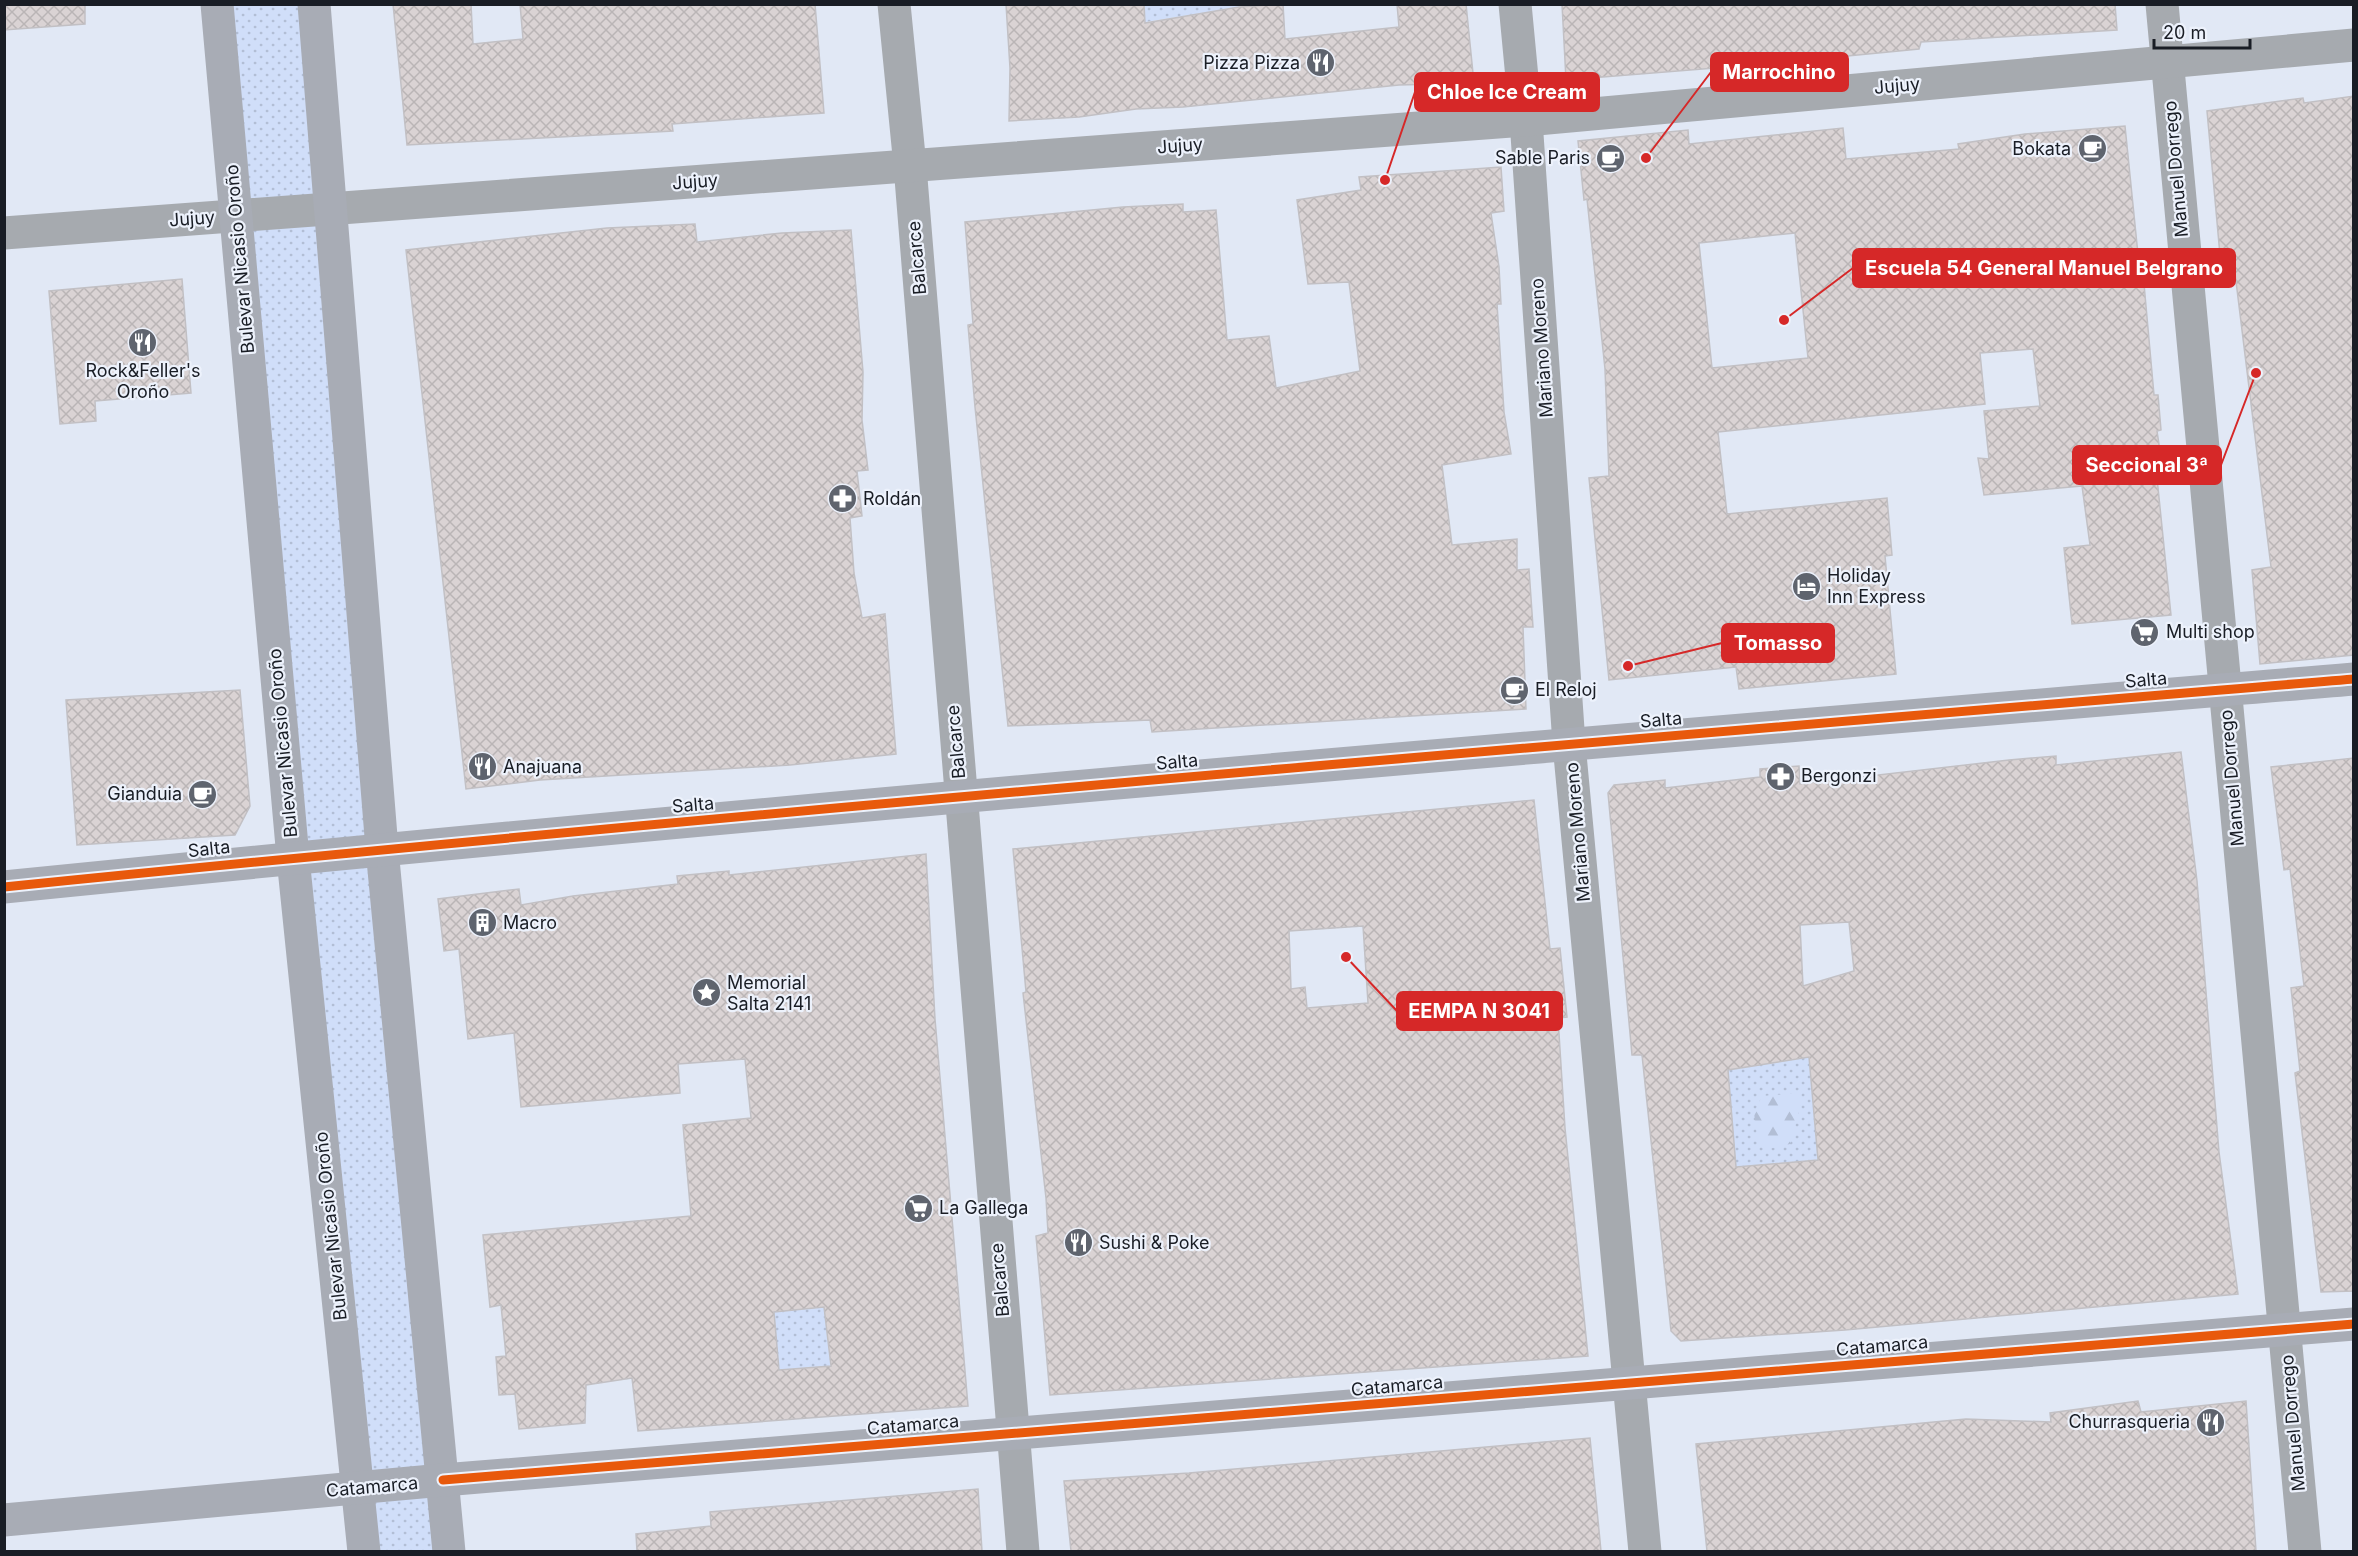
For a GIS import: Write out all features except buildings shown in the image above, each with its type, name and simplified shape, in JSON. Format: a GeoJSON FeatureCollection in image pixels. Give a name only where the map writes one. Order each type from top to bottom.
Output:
{"type":"FeatureCollection","features":[{"type":"Feature","properties":{"kind":"main road","name":"Bulevar Nicasio Oroño"},"geometry":{"type":"LineString","coordinates":[[217,4],[293,858],[364,1551]]}},
{"type":"Feature","properties":{"kind":"main road"},"geometry":{"type":"LineString","coordinates":[[314,4],[382,849],[449,1551]]}},
{"type":"Feature","properties":{"kind":"main road","name":"Salta"},"geometry":{"type":"LineString","coordinates":[[4,886],[382,849],[1569,744],[2354,679]]}},
{"type":"Feature","properties":{"kind":"main road","name":"Catamarca"},"geometry":{"type":"LineString","coordinates":[[4,1520],[444,1480],[2354,1324]]}},
{"type":"Feature","properties":{"kind":"street","name":"Balcarce"},"geometry":{"type":"LineString","coordinates":[[894,4],[910,166],[1023,1551]]}},
{"type":"Feature","properties":{"kind":"street","name":"Mariano Moreno"},"geometry":{"type":"LineString","coordinates":[[1515,4],[1526,120],[1569,744],[1645,1551]]}},
{"type":"Feature","properties":{"kind":"street","name":"Manuel Dorrego"},"geometry":{"type":"LineString","coordinates":[[2162,4],[2223,690],[2305,1551]]}},
{"type":"Feature","properties":{"kind":"street","name":"Jujuy"},"geometry":{"type":"LineString","coordinates":[[4,233],[1526,120],[2354,45]]}},
{"type":"Feature","properties":{"kind":"green space"},"geometry":{"type":"Polygon","coordinates":[[[1238,4],[1239,7],[1145,22],[1144,5],[1238,4]]]}},
{"type":"Feature","properties":{"kind":"green space"},"geometry":{"type":"Polygon","coordinates":[[[217,5],[314,5],[449,1551],[364,1551],[217,5]]]}},
{"type":"Feature","properties":{"kind":"green space"},"geometry":{"type":"Polygon","coordinates":[[[1809,1057],[1818,1160],[1736,1167],[1728,1070],[1809,1057]]]}},
{"type":"Feature","properties":{"kind":"green space"},"geometry":{"type":"Polygon","coordinates":[[[1800,1093],[1801,1104],[1790,1144],[1772,1148],[1758,1141],[1754,1113],[1762,1096],[1800,1093]]]}},
{"type":"Feature","properties":{"kind":"green space"},"geometry":{"type":"Polygon","coordinates":[[[824,1307],[831,1366],[779,1370],[774,1312],[824,1307]]]}},
{"type":"Feature","properties":{"kind":"cycle path"},"geometry":{"type":"LineString","coordinates":[[4,887],[591,830],[2354,679]]}},
{"type":"Feature","properties":{"kind":"cycle path"},"geometry":{"type":"LineString","coordinates":[[443,1480],[2354,1324]]}},
{"type":"Feature","properties":{"kind":"place","name":"Pizza Pizza"},"geometry":{"type":"Point","coordinates":[1321,63]}},
{"type":"Feature","properties":{"kind":"place","name":"Bokata"},"geometry":{"type":"Point","coordinates":[2092,149]}},
{"type":"Feature","properties":{"kind":"place","name":"Sable Paris"},"geometry":{"type":"Point","coordinates":[1611,158]}},
{"type":"Feature","properties":{"kind":"place","name":"Marrochino"},"geometry":{"type":"Point","coordinates":[1646,158]}},
{"type":"Feature","properties":{"kind":"place","name":"Chloe Ice Cream"},"geometry":{"type":"Point","coordinates":[1385,180]}},
{"type":"Feature","properties":{"kind":"place","name":"Escuela 54 General Manuel Belgrano"},"geometry":{"type":"Point","coordinates":[1784,320]}},
{"type":"Feature","properties":{"kind":"place","name":"Rock&Feller's Oroño"},"geometry":{"type":"Point","coordinates":[143,342]}},
{"type":"Feature","properties":{"kind":"place","name":"Seccional 3ª"},"geometry":{"type":"Point","coordinates":[2256,373]}},
{"type":"Feature","properties":{"kind":"place","name":"Roldán"},"geometry":{"type":"Point","coordinates":[842,499]}},
{"type":"Feature","properties":{"kind":"place","name":"Holiday Inn Express"},"geometry":{"type":"Point","coordinates":[1806,586]}},
{"type":"Feature","properties":{"kind":"place","name":"Multi shop"},"geometry":{"type":"Point","coordinates":[2145,632]}},
{"type":"Feature","properties":{"kind":"place","name":"Tomasso"},"geometry":{"type":"Point","coordinates":[1628,666]}},
{"type":"Feature","properties":{"kind":"place","name":"El Reloj"},"geometry":{"type":"Point","coordinates":[1514,690]}},
{"type":"Feature","properties":{"kind":"place","name":"Anajuana"},"geometry":{"type":"Point","coordinates":[482,767]}},
{"type":"Feature","properties":{"kind":"place","name":"Bergonzi"},"geometry":{"type":"Point","coordinates":[1780,776]}},
{"type":"Feature","properties":{"kind":"place","name":"Gianduia"},"geometry":{"type":"Point","coordinates":[203,794]}},
{"type":"Feature","properties":{"kind":"place","name":"Macro"},"geometry":{"type":"Point","coordinates":[482,923]}},
{"type":"Feature","properties":{"kind":"place","name":"EEMPA N 3041"},"geometry":{"type":"Point","coordinates":[1346,957]}},
{"type":"Feature","properties":{"kind":"place","name":"Memorial Salta 2141"},"geometry":{"type":"Point","coordinates":[706,993]}},
{"type":"Feature","properties":{"kind":"place","name":"La Gallega"},"geometry":{"type":"Point","coordinates":[918,1208]}},
{"type":"Feature","properties":{"kind":"place","name":"Sushi & Poke"},"geometry":{"type":"Point","coordinates":[1078,1243]}},
{"type":"Feature","properties":{"kind":"place","name":"Churrasqueria"},"geometry":{"type":"Point","coordinates":[2211,1422]}}]}
